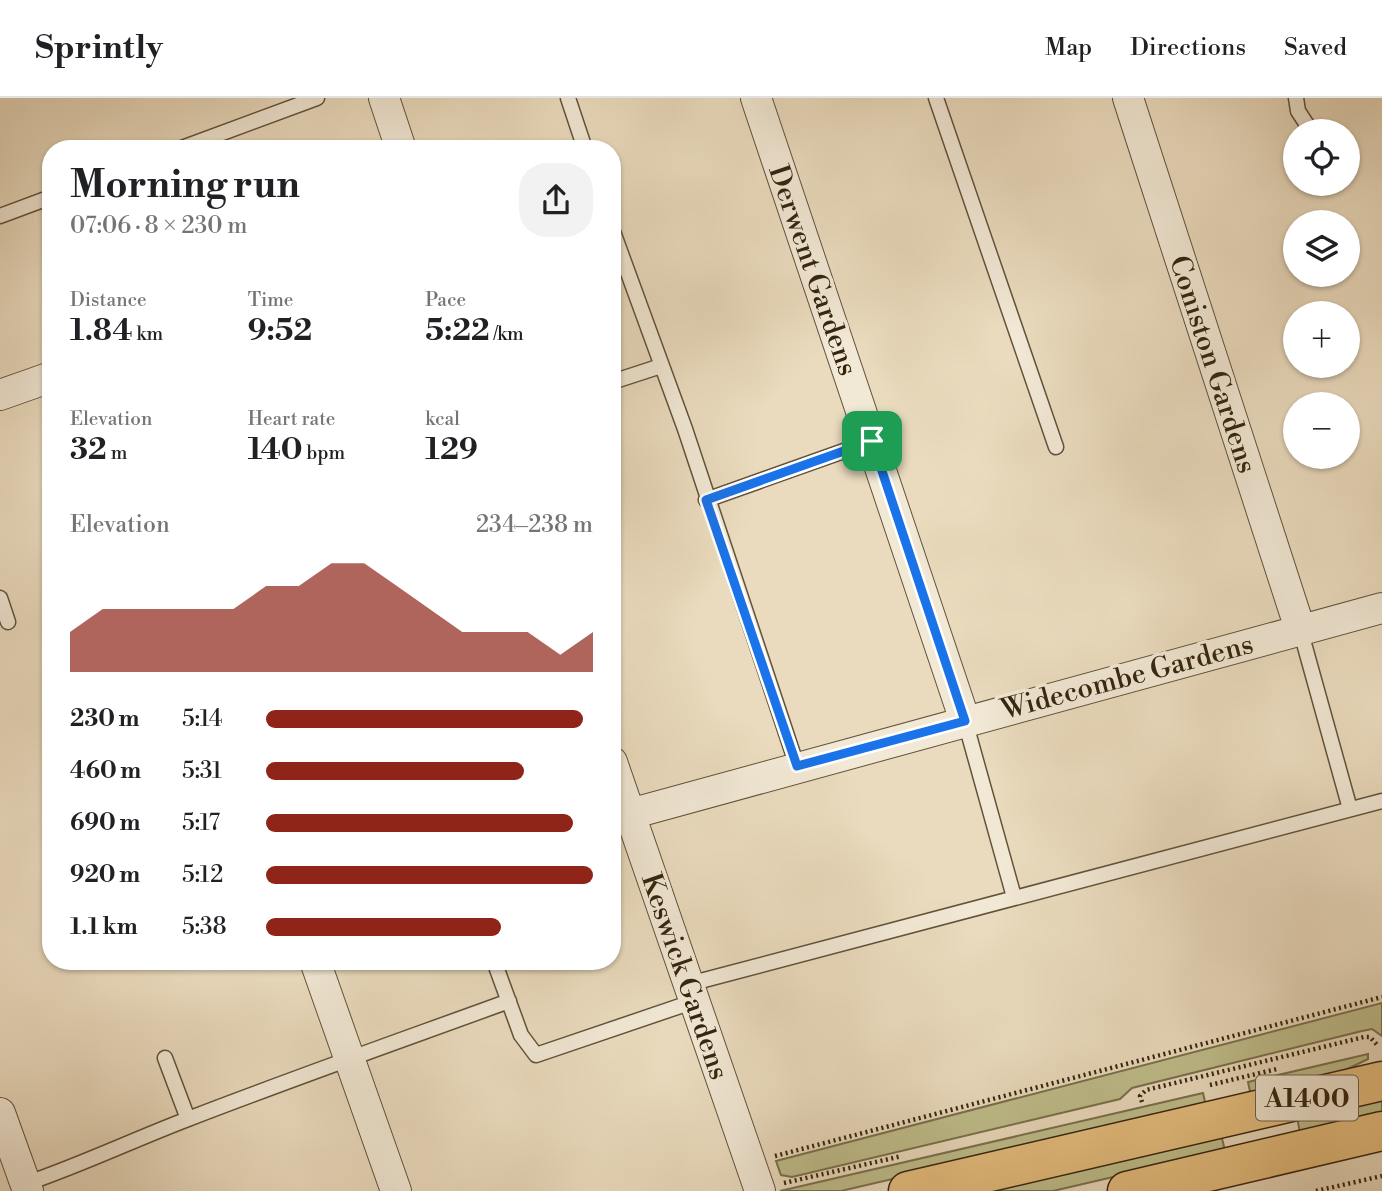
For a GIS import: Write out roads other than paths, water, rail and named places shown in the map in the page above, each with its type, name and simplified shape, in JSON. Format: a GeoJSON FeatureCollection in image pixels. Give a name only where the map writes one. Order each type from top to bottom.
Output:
{"type":"FeatureCollection","features":[{"type":"Feature","properties":{"kind":"highway","name":"A1400"},"geometry":{"type":"LineString","coordinates":[[908,1191],[1380,1064]]}},
{"type":"Feature","properties":{"kind":"highway","name":"A1400"},"geometry":{"type":"LineString","coordinates":[[1127,1191],[1382,1131]]}},
{"type":"Feature","properties":{"kind":"street"},"geometry":{"type":"LineString","coordinates":[[384,98],[398,140]]}},
{"type":"Feature","properties":{"kind":"street","name":"Derwent Gardens"},"geometry":{"type":"LineString","coordinates":[[755,98],[965,721]]}},
{"type":"Feature","properties":{"kind":"street","name":"Coniston Gardens"},"geometry":{"type":"LineString","coordinates":[[1128,98],[1300,629]]}},
{"type":"Feature","properties":{"kind":"street"},"geometry":{"type":"LineString","coordinates":[[0,395],[42,380]]}},
{"type":"Feature","properties":{"kind":"street","name":"Widecombe Gardens"},"geometry":{"type":"LineString","coordinates":[[630,814],[797,766],[1382,608]]}},
{"type":"Feature","properties":{"kind":"street","name":"Keswick Gardens"},"geometry":{"type":"LineString","coordinates":[[621,788],[760,1191]]}},
{"type":"Feature","properties":{"kind":"street"},"geometry":{"type":"LineString","coordinates":[[318,970],[396,1191]]}},
{"type":"Feature","properties":{"kind":"street"},"geometry":{"type":"LineString","coordinates":[[0,1113],[27,1187]]}},
{"type":"Feature","properties":{"kind":"lane"},"geometry":{"type":"LineString","coordinates":[[203,140],[317,98]]}},
{"type":"Feature","properties":{"kind":"lane"},"geometry":{"type":"LineString","coordinates":[[568,98],[582,140]]}},
{"type":"Feature","properties":{"kind":"lane"},"geometry":{"type":"LineString","coordinates":[[936,98],[1056,447]]}},
{"type":"Feature","properties":{"kind":"lane"},"geometry":{"type":"LineString","coordinates":[[1296,98],[1298,111],[1303,119]]}},
{"type":"Feature","properties":{"kind":"lane"},"geometry":{"type":"LineString","coordinates":[[0,216],[42,200]]}},
{"type":"Feature","properties":{"kind":"lane"},"geometry":{"type":"LineString","coordinates":[[621,254],[797,766]]}},
{"type":"Feature","properties":{"kind":"lane"},"geometry":{"type":"LineString","coordinates":[[621,379],[661,366]]}},
{"type":"Feature","properties":{"kind":"lane"},"geometry":{"type":"LineString","coordinates":[[706,500],[872,441]]}},
{"type":"Feature","properties":{"kind":"lane"},"geometry":{"type":"LineString","coordinates":[[0,598],[8,622]]}},
{"type":"Feature","properties":{"kind":"lane"},"geometry":{"type":"LineString","coordinates":[[1300,629],[1350,809]]}},
{"type":"Feature","properties":{"kind":"lane"},"geometry":{"type":"LineString","coordinates":[[965,721],[1014,897]]}},
{"type":"Feature","properties":{"kind":"lane"},"geometry":{"type":"LineString","coordinates":[[497,970],[521,1035],[536,1055],[692,993],[1014,897],[1382,801]]}},
{"type":"Feature","properties":{"kind":"lane"},"geometry":{"type":"LineString","coordinates":[[27,1187],[90,1162],[103,1152],[188,1119],[509,1001]]}},
{"type":"Feature","properties":{"kind":"lane"},"geometry":{"type":"LineString","coordinates":[[165,1058],[188,1119]]}}]}
